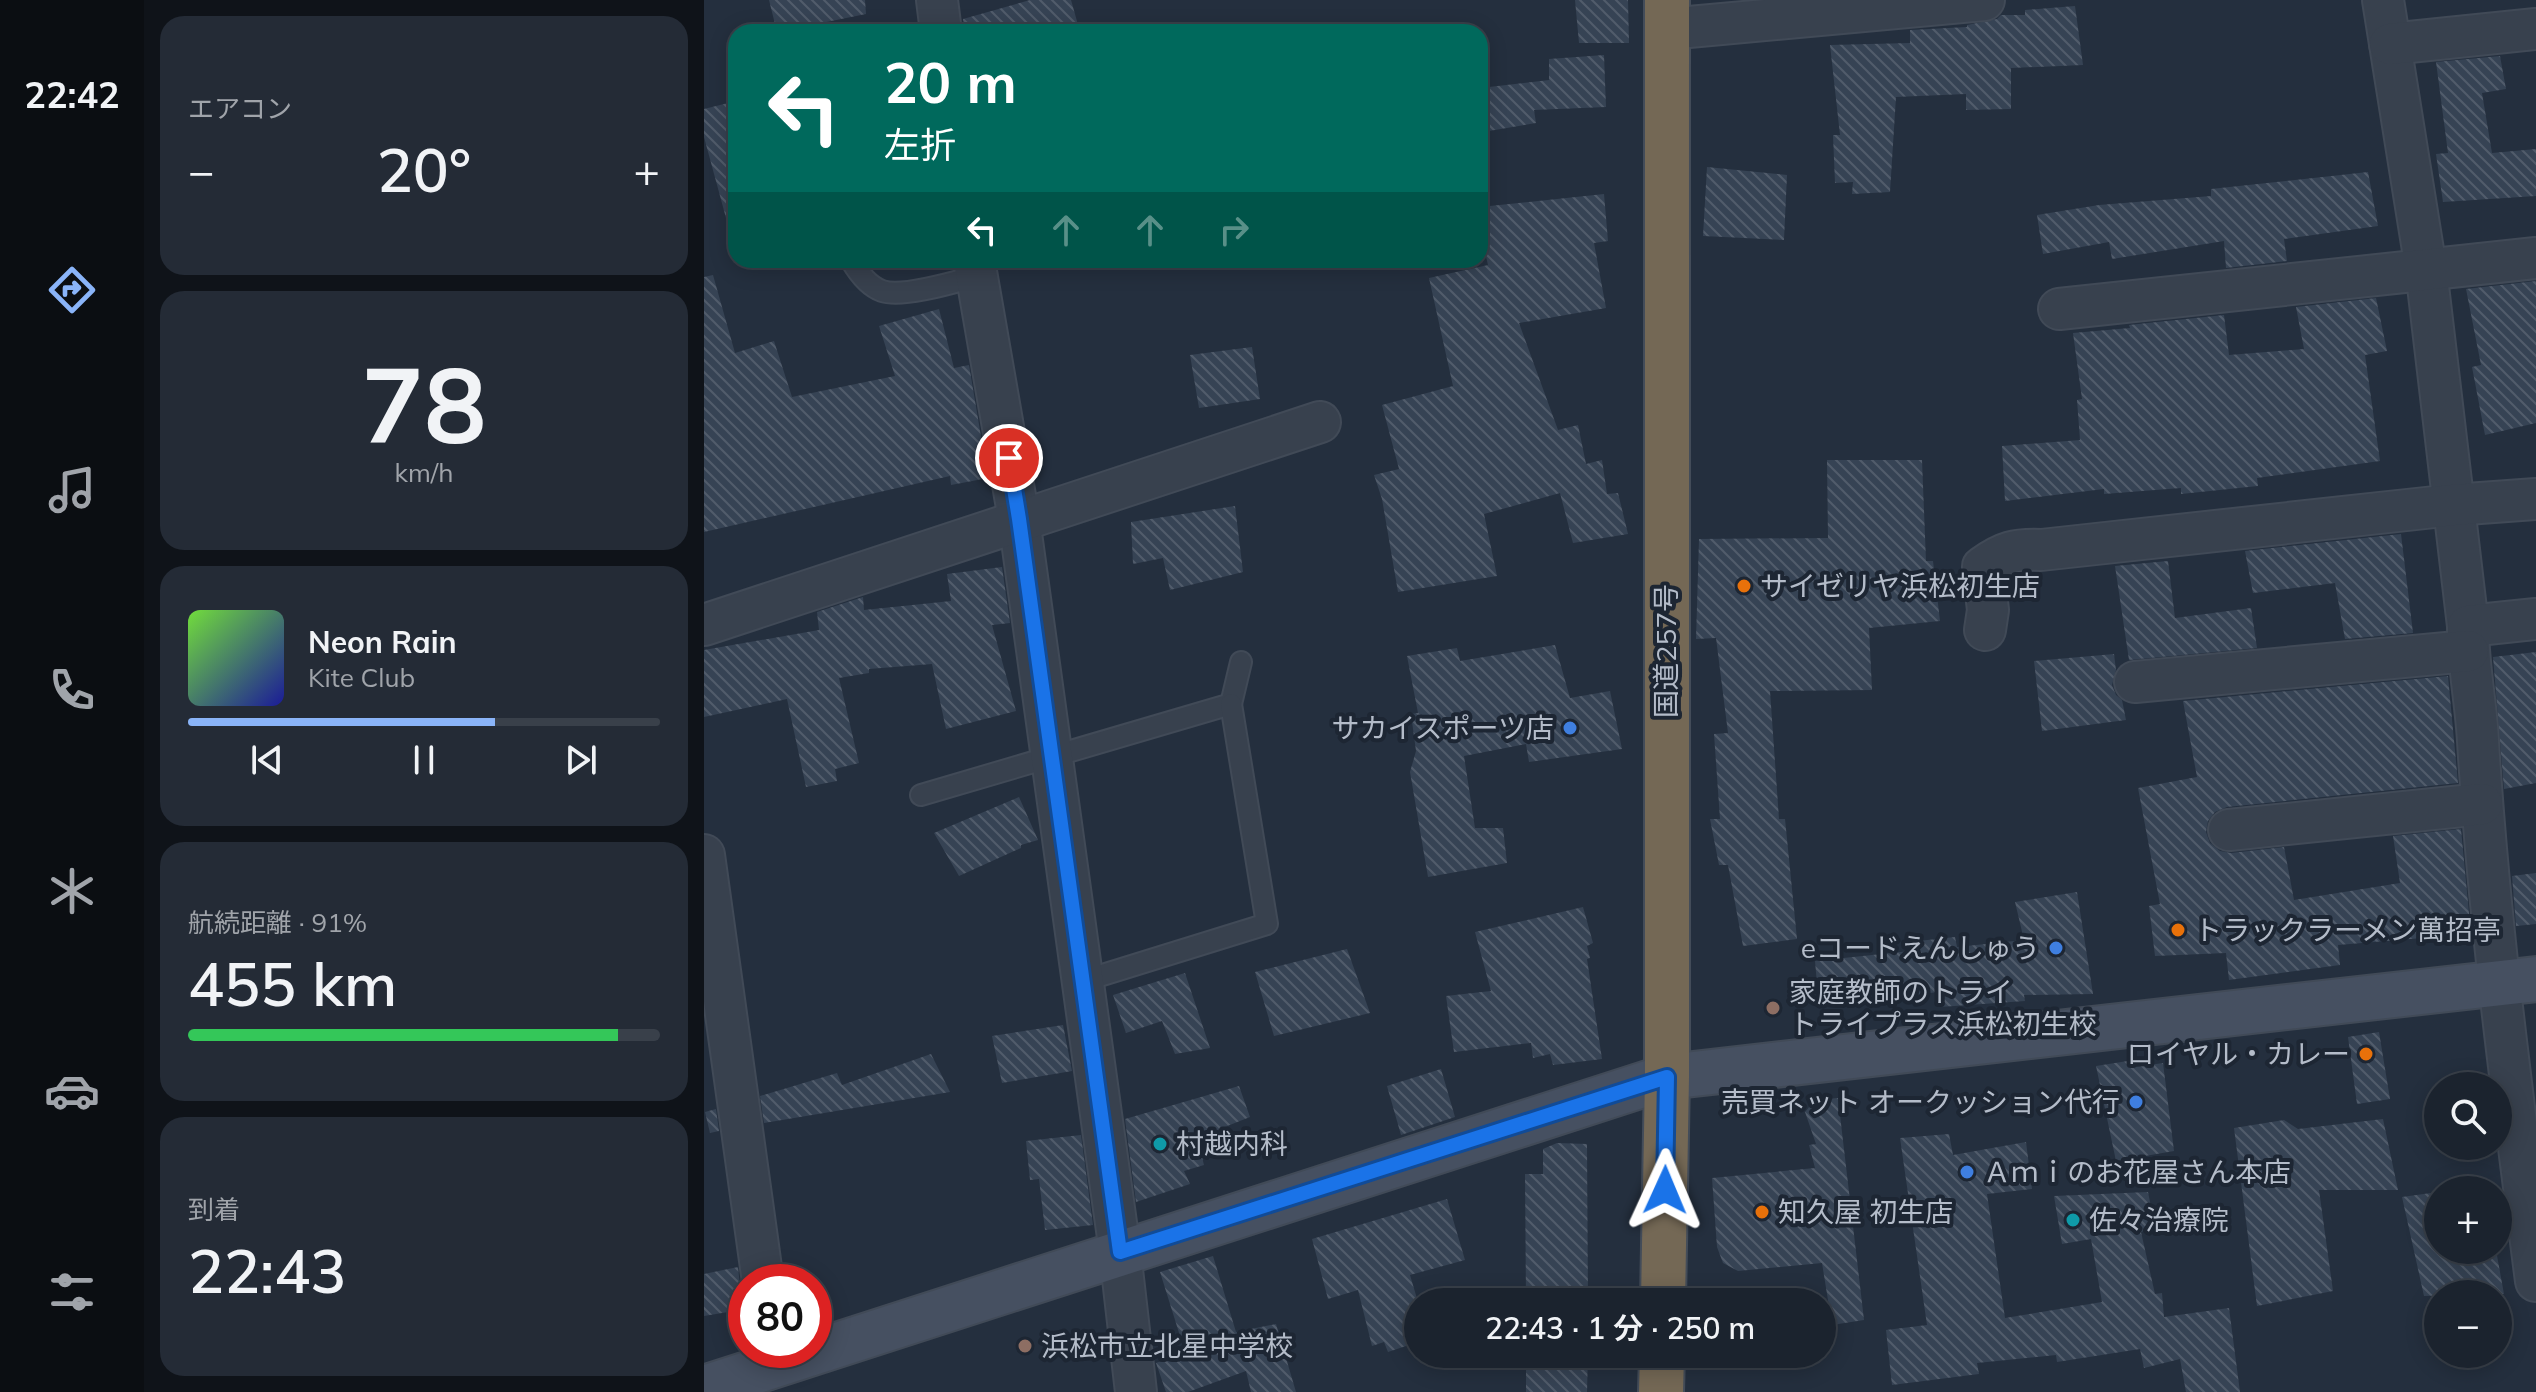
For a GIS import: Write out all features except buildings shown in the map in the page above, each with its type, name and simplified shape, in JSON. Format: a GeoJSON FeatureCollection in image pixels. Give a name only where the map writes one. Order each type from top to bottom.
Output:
{"type":"FeatureCollection","features":[{"type":"Feature","properties":{"kind":"highway","name":"国道257号"},"geometry":{"type":"LineString","coordinates":[[1663,1288],[1667,1077],[1667,14]]}},
{"type":"Feature","properties":{"kind":"highway"},"geometry":{"type":"LineString","coordinates":[[1661,1392],[1662,1368]]}},
{"type":"Feature","properties":{"kind":"street"},"geometry":{"type":"LineString","coordinates":[[937,0],[940,24]]}},
{"type":"Feature","properties":{"kind":"street"},"geometry":{"type":"LineString","coordinates":[[1667,14],[1984,0]]}},
{"type":"Feature","properties":{"kind":"street"},"geometry":{"type":"LineString","coordinates":[[2383,0],[2426,269],[2476,708],[2482,804],[2517,981],[2536,1281]]}},
{"type":"Feature","properties":{"kind":"street"},"geometry":{"type":"LineString","coordinates":[[2390,44],[2536,29]]}},
{"type":"Feature","properties":{"kind":"street"},"geometry":{"type":"LineString","coordinates":[[2059,309],[2536,258]]}},
{"type":"Feature","properties":{"kind":"street"},"geometry":{"type":"LineString","coordinates":[[976,268],[1019,519],[1120,1252],[1136,1392]]}},
{"type":"Feature","properties":{"kind":"street"},"geometry":{"type":"LineString","coordinates":[[704,625],[1320,422]]}},
{"type":"Feature","properties":{"kind":"street"},"geometry":{"type":"LineString","coordinates":[[1985,630],[1988,610],[1983,567],[2000,555],[2021,549],[2041,550],[2453,505],[2536,499]]}},
{"type":"Feature","properties":{"kind":"street"},"geometry":{"type":"LineString","coordinates":[[2135,682],[2468,639],[2536,619]]}},
{"type":"Feature","properties":{"kind":"street"},"geometry":{"type":"LineString","coordinates":[[2229,830],[2482,804]]}},
{"type":"Feature","properties":{"kind":"street"},"geometry":{"type":"LineString","coordinates":[[704,855],[714,996],[760,1264]]}},
{"type":"Feature","properties":{"kind":"street"},"geometry":{"type":"LineString","coordinates":[[832,1340],[1120,1252],[1667,1077],[2517,981]]}},
{"type":"Feature","properties":{"kind":"street"},"geometry":{"type":"LineString","coordinates":[[704,1388],[751,1368]]}},
{"type":"Feature","properties":{"kind":"lane"},"geometry":{"type":"LineString","coordinates":[[856,268],[862,277],[883,292],[937,287],[976,268]]}},
{"type":"Feature","properties":{"kind":"lane"},"geometry":{"type":"LineString","coordinates":[[1083,981],[1267,924],[1231,704],[1241,662]]}},
{"type":"Feature","properties":{"kind":"lane"},"geometry":{"type":"LineString","coordinates":[[921,795],[1231,704]]}},
{"type":"Feature","properties":{"kind":"place","name":"サイゼリヤ浜松初生店"},"geometry":{"type":"Point","coordinates":[1744,586]}},
{"type":"Feature","properties":{"kind":"place","name":"サカイスポーツ店"},"geometry":{"type":"Point","coordinates":[1570,728]}},
{"type":"Feature","properties":{"kind":"place","name":"トラックラーメン萬招亭"},"geometry":{"type":"Point","coordinates":[2178,930]}},
{"type":"Feature","properties":{"kind":"place","name":"eコードえんしゅう"},"geometry":{"type":"Point","coordinates":[2056,948]}},
{"type":"Feature","properties":{"kind":"place","name":"家庭教師のトライ トライプラス浜松初生校"},"geometry":{"type":"Point","coordinates":[1773,1008]}},
{"type":"Feature","properties":{"kind":"place","name":"ロイヤル・カレー"},"geometry":{"type":"Point","coordinates":[2366,1054]}},
{"type":"Feature","properties":{"kind":"place","name":"売買ネット オークッション代行"},"geometry":{"type":"Point","coordinates":[2136,1102]}},
{"type":"Feature","properties":{"kind":"place","name":"村越内科"},"geometry":{"type":"Point","coordinates":[1160,1144]}},
{"type":"Feature","properties":{"kind":"place","name":"Ａｍｉのお花屋さん本店"},"geometry":{"type":"Point","coordinates":[1967,1172]}},
{"type":"Feature","properties":{"kind":"place","name":"知久屋 初生店"},"geometry":{"type":"Point","coordinates":[1762,1212]}},
{"type":"Feature","properties":{"kind":"place","name":"佐々治療院"},"geometry":{"type":"Point","coordinates":[2073,1220]}},
{"type":"Feature","properties":{"kind":"place","name":"浜松市立北星中学校"},"geometry":{"type":"Point","coordinates":[1025,1346]}},
{"type":"Feature","properties":{"kind":"route"},"geometry":{"type":"LineString","coordinates":[[1009,458],[1120,1252],[1667,1077],[1665,1190]]}}]}
